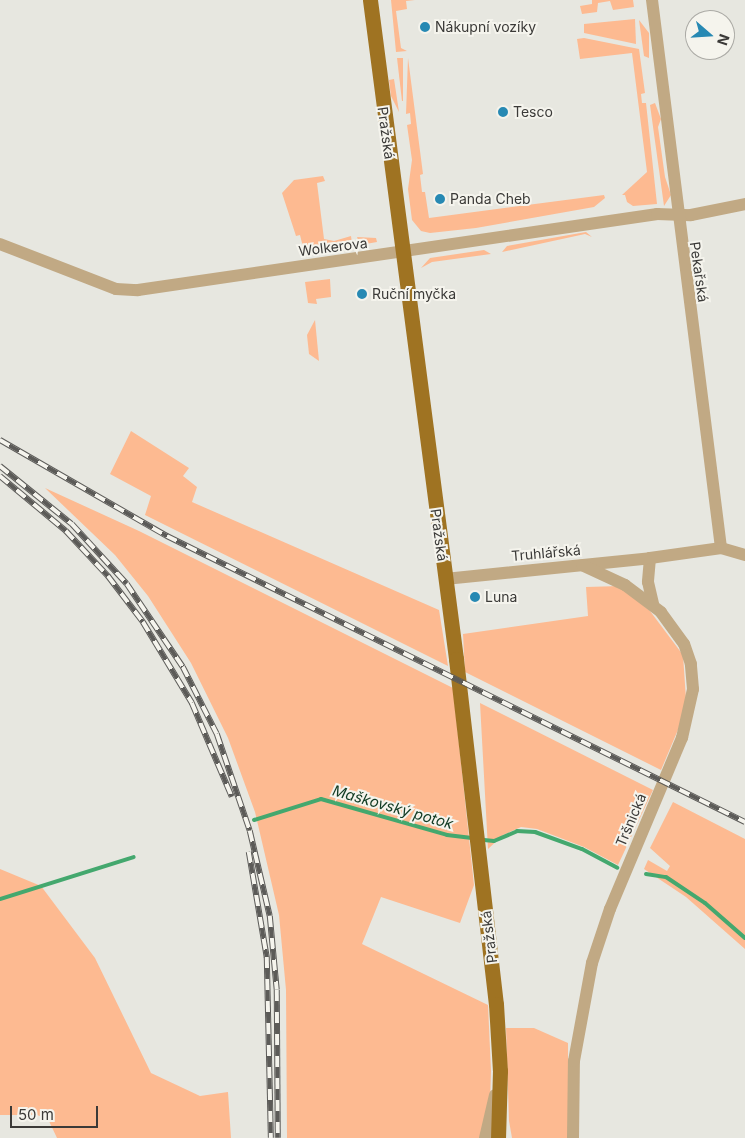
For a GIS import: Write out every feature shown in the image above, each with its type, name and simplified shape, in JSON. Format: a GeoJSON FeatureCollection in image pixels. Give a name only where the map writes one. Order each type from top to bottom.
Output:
{"type":"FeatureCollection","features":[{"type":"Feature","properties":{"kind":"main road","name":"Pražská"},"geometry":{"type":"LineString","coordinates":[[370,0],[445,579],[496,1004],[500,1071],[498,1138]]}},
{"type":"Feature","properties":{"kind":"street","name":"Pekařská"},"geometry":{"type":"LineString","coordinates":[[652,0],[676,215],[721,548]]}},
{"type":"Feature","properties":{"kind":"street","name":"Wolkerova"},"geometry":{"type":"LineString","coordinates":[[0,244],[116,289],[138,290],[402,253],[657,214],[691,215],[745,204]]}},
{"type":"Feature","properties":{"kind":"street","name":"Truhlářská"},"geometry":{"type":"LineString","coordinates":[[445,579],[650,558],[721,548],[745,555]]}},
{"type":"Feature","properties":{"kind":"street"},"geometry":{"type":"LineString","coordinates":[[650,558],[648,569],[653,604]]}},
{"type":"Feature","properties":{"kind":"street","name":"Tršnická"},"geometry":{"type":"LineString","coordinates":[[573,1138],[574,1061],[592,962],[610,909],[682,738],[692,699],[692,672],[684,644],[653,604],[619,582],[582,565]]}},
{"type":"Feature","properties":{"kind":"street","name":"Pražská"},"geometry":{"type":"LineString","coordinates":[[485,1138],[500,1071]]}},
{"type":"Feature","properties":{"kind":"shaded area"},"geometry":{"type":"Polygon","coordinates":[[[391,0],[415,0],[406,1],[407,9],[396,11],[401,48],[407,51],[396,52],[391,0]]]}},
{"type":"Feature","properties":{"kind":"shaded area"},"geometry":{"type":"Polygon","coordinates":[[[592,0],[633,0],[634,7],[613,10],[610,1],[598,3],[597,12],[582,14],[580,6],[592,4],[592,0]]]}},
{"type":"Feature","properties":{"kind":"shaded area"},"geometry":{"type":"Polygon","coordinates":[[[635,19],[636,44],[584,33],[584,24],[635,19]]]}},
{"type":"Feature","properties":{"kind":"shaded area"},"geometry":{"type":"Polygon","coordinates":[[[639,20],[649,33],[649,58],[644,56],[639,20]]]}},
{"type":"Feature","properties":{"kind":"shaded area"},"geometry":{"type":"Polygon","coordinates":[[[584,38],[639,49],[645,93],[641,94],[642,103],[646,103],[657,204],[633,206],[627,202],[625,195],[622,195],[647,172],[632,53],[580,59],[577,39],[584,38]]]}},
{"type":"Feature","properties":{"kind":"shaded area"},"geometry":{"type":"Polygon","coordinates":[[[397,58],[403,58],[403,101],[402,101],[397,58]]]}},
{"type":"Feature","properties":{"kind":"shaded area"},"geometry":{"type":"Polygon","coordinates":[[[408,58],[423,174],[420,175],[422,192],[425,192],[429,218],[604,195],[605,198],[594,207],[476,228],[430,233],[421,231],[412,220],[408,189],[412,160],[407,125],[411,124],[410,113],[406,114],[408,58]]]}},
{"type":"Feature","properties":{"kind":"shaded area"},"geometry":{"type":"Polygon","coordinates":[[[394,79],[399,112],[391,96],[389,80],[394,79]]]}},
{"type":"Feature","properties":{"kind":"shaded area"},"geometry":{"type":"Polygon","coordinates":[[[655,103],[661,119],[658,127],[665,177],[671,195],[664,206],[650,105],[655,103]]]}},
{"type":"Feature","properties":{"kind":"shaded area"},"geometry":{"type":"Polygon","coordinates":[[[323,176],[325,181],[317,183],[324,239],[334,241],[351,236],[352,243],[351,246],[309,252],[303,247],[300,235],[296,236],[282,193],[294,180],[323,176]]]}},
{"type":"Feature","properties":{"kind":"shaded area"},"geometry":{"type":"Polygon","coordinates":[[[586,232],[592,237],[585,234],[502,252],[507,246],[586,232]]]}},
{"type":"Feature","properties":{"kind":"shaded area"},"geometry":{"type":"Polygon","coordinates":[[[357,237],[376,238],[377,242],[360,245],[357,237]]]}},
{"type":"Feature","properties":{"kind":"shaded area"},"geometry":{"type":"Polygon","coordinates":[[[484,250],[491,254],[432,262],[421,268],[430,258],[484,250]]]}},
{"type":"Feature","properties":{"kind":"shaded area"},"geometry":{"type":"Polygon","coordinates":[[[330,279],[331,297],[316,299],[317,304],[308,303],[305,282],[330,279]]]}},
{"type":"Feature","properties":{"kind":"shaded area"},"geometry":{"type":"Polygon","coordinates":[[[315,320],[319,361],[309,354],[307,335],[315,320]]]}},
{"type":"Feature","properties":{"kind":"shaded area"},"geometry":{"type":"Polygon","coordinates":[[[131,431],[189,468],[183,476],[197,487],[192,502],[439,610],[448,666],[145,515],[151,496],[110,474],[131,431]]]}},
{"type":"Feature","properties":{"kind":"shaded area"},"geometry":{"type":"Polygon","coordinates":[[[45,488],[139,531],[453,688],[474,885],[460,923],[381,897],[362,944],[488,1005],[491,1071],[489,1138],[287,1138],[286,990],[279,915],[255,812],[228,738],[191,663],[148,596],[115,555],[45,488]]]}},
{"type":"Feature","properties":{"kind":"shaded area"},"geometry":{"type":"Polygon","coordinates":[[[620,586],[650,611],[683,655],[686,699],[680,725],[661,770],[465,672],[463,634],[588,616],[586,587],[620,586]]]}},
{"type":"Feature","properties":{"kind":"shaded area"},"geometry":{"type":"Polygon","coordinates":[[[480,703],[653,790],[618,865],[584,847],[537,829],[521,827],[503,835],[488,849],[480,703]]]}},
{"type":"Feature","properties":{"kind":"shaded area"},"geometry":{"type":"Polygon","coordinates":[[[673,802],[745,839],[745,949],[686,897],[644,869],[648,860],[667,871],[670,866],[650,848],[673,802]]]}},
{"type":"Feature","properties":{"kind":"shaded area"},"geometry":{"type":"Polygon","coordinates":[[[0,869],[41,886],[95,958],[151,1073],[200,1096],[228,1092],[231,1138],[57,1138],[48,1119],[37,1115],[0,1115],[0,869]]]}},
{"type":"Feature","properties":{"kind":"shaded area"},"geometry":{"type":"Polygon","coordinates":[[[506,1028],[534,1028],[568,1043],[568,1138],[512,1138],[509,1121],[506,1028]]]}},
{"type":"Feature","properties":{"kind":"waterway","name":"Maškovský potok"},"geometry":{"type":"LineString","coordinates":[[254,820],[321,799],[447,835],[470,838]]}},
{"type":"Feature","properties":{"kind":"waterway","name":"Maškovský potok"},"geometry":{"type":"LineString","coordinates":[[484,840],[494,841],[517,831],[535,832],[582,849],[617,868]]}},
{"type":"Feature","properties":{"kind":"waterway","name":"Maškovský potok"},"geometry":{"type":"LineString","coordinates":[[0,899],[134,857]]}},
{"type":"Feature","properties":{"kind":"waterway","name":"Maškovský potok"},"geometry":{"type":"LineString","coordinates":[[646,874],[666,877],[705,903],[745,938]]}},
{"type":"Feature","properties":{"kind":"railway"},"geometry":{"type":"LineString","coordinates":[[0,440],[167,536],[745,822]]}},
{"type":"Feature","properties":{"kind":"railway"},"geometry":{"type":"LineString","coordinates":[[0,466],[72,524],[127,584],[183,667],[217,734],[250,831],[270,916],[277,990],[278,1138]]}},
{"type":"Feature","properties":{"kind":"railway"},"geometry":{"type":"LineString","coordinates":[[0,476],[66,531],[108,576],[143,622],[192,703],[232,797]]}},
{"type":"Feature","properties":{"kind":"railway"},"geometry":{"type":"LineString","coordinates":[[249,852],[267,957],[271,1138]]}},
{"type":"Feature","properties":{"kind":"place","name":"Nákupní vozíky"},"geometry":{"type":"Point","coordinates":[425,27]}},
{"type":"Feature","properties":{"kind":"place","name":"Tesco"},"geometry":{"type":"Point","coordinates":[503,112]}},
{"type":"Feature","properties":{"kind":"place","name":"Panda Cheb"},"geometry":{"type":"Point","coordinates":[440,199]}},
{"type":"Feature","properties":{"kind":"place","name":"Ruční myčka"},"geometry":{"type":"Point","coordinates":[362,294]}},
{"type":"Feature","properties":{"kind":"place","name":"Luna"},"geometry":{"type":"Point","coordinates":[475,597]}}]}
